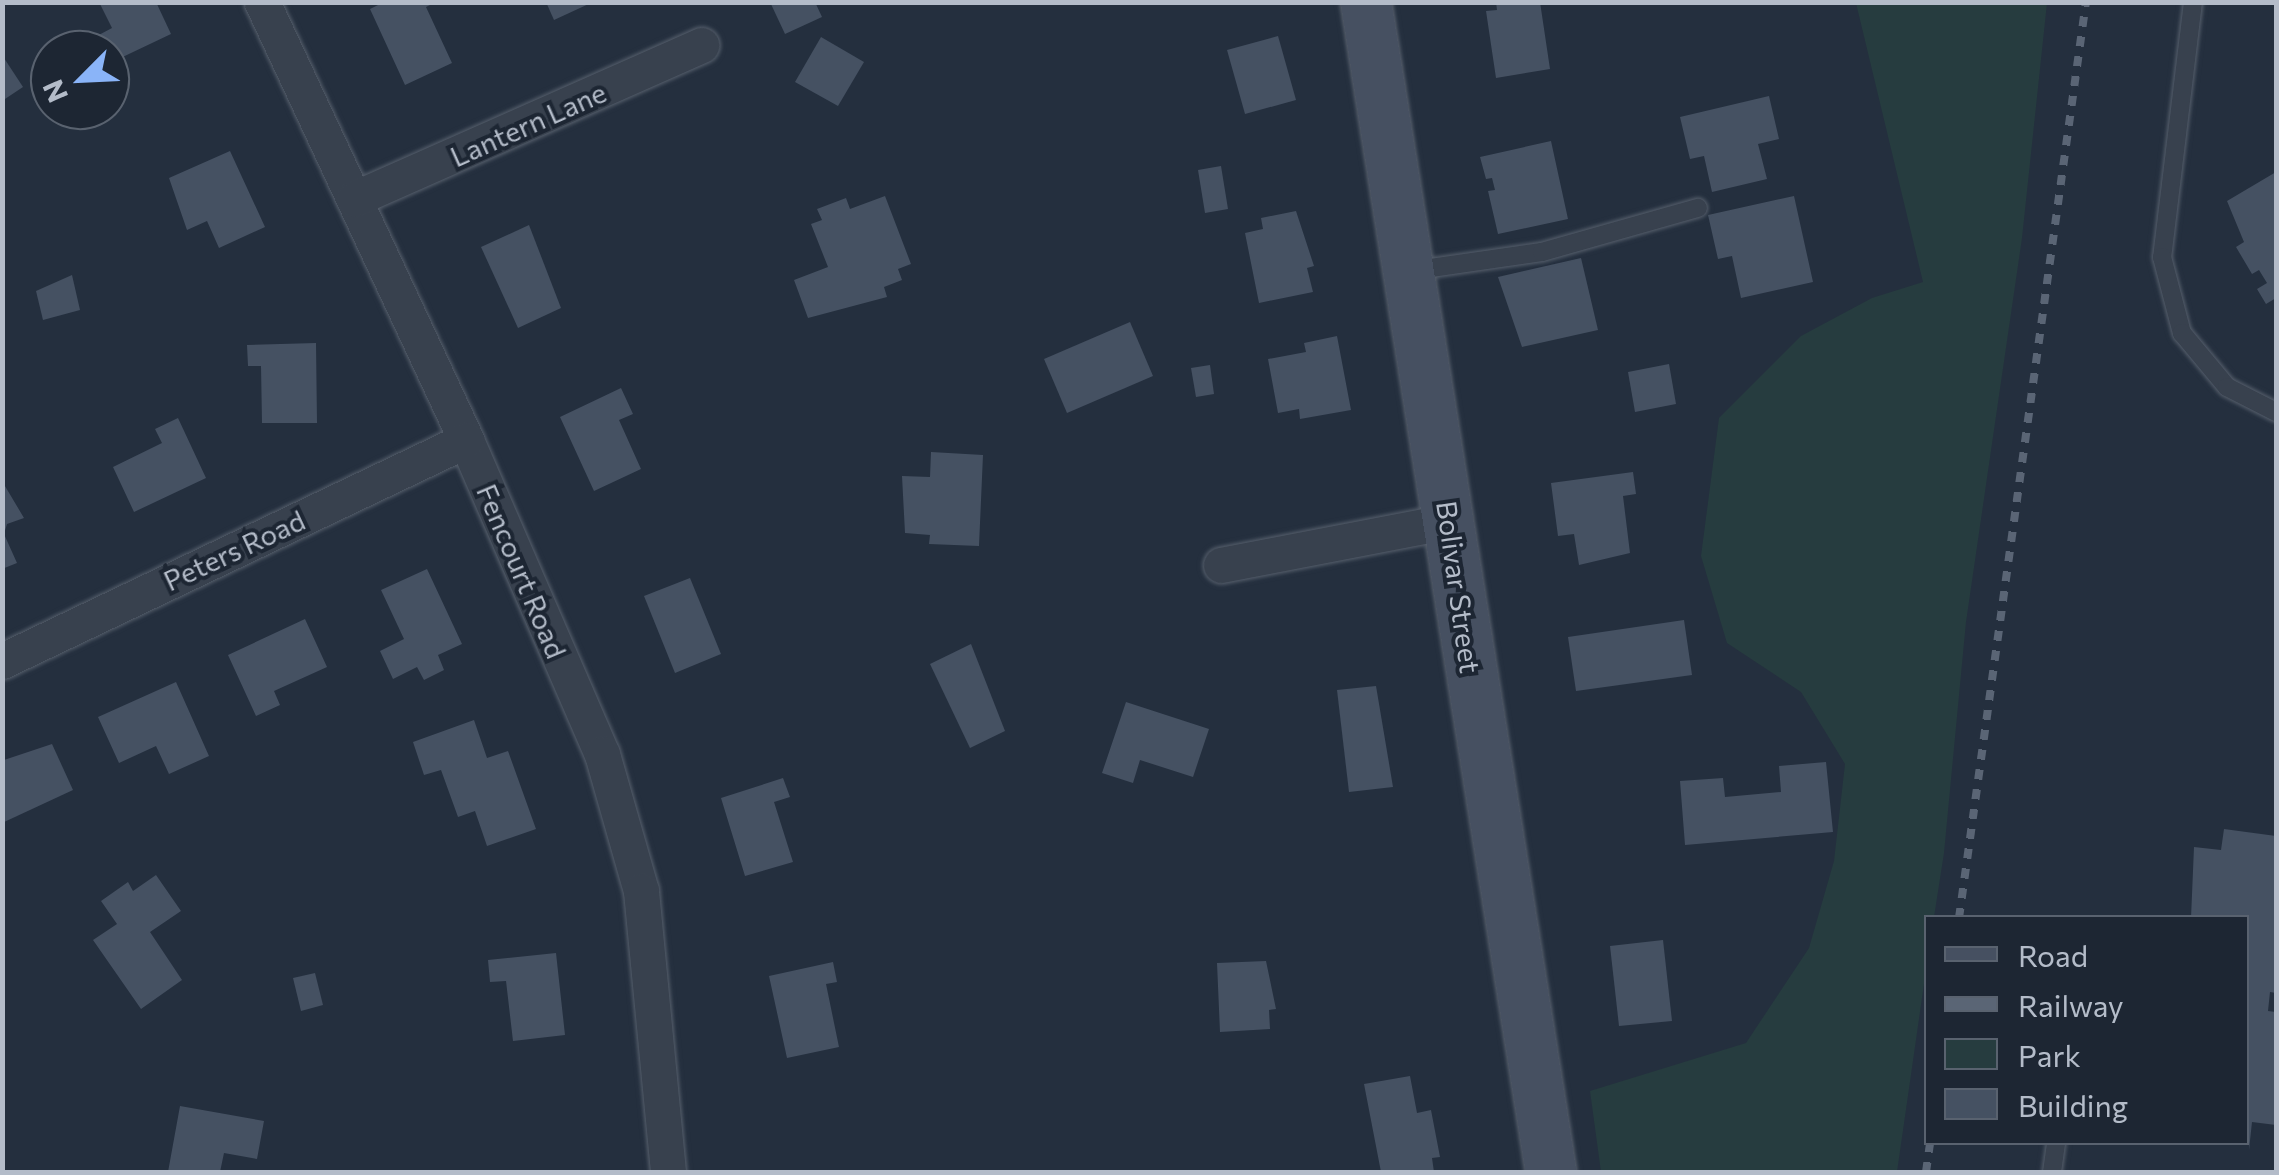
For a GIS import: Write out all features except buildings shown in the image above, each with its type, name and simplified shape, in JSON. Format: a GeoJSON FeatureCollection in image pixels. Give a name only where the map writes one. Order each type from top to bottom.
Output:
{"type":"FeatureCollection","features":[{"type":"Feature","properties":{"kind":"street","name":"Fencourt Road"},"geometry":{"type":"LineString","coordinates":[[262,2],[466,440],[602,754],[641,891],[668,1172]]}},
{"type":"Feature","properties":{"kind":"street","name":"Bolivar Street"},"geometry":{"type":"LineString","coordinates":[[1366,2],[1550,1172]]}},
{"type":"Feature","properties":{"kind":"street","name":"Lantern Lane"},"geometry":{"type":"LineString","coordinates":[[354,199],[701,45]]}},
{"type":"Feature","properties":{"kind":"street","name":"Peters Road"},"geometry":{"type":"LineString","coordinates":[[2,660],[466,440]]}},
{"type":"Feature","properties":{"kind":"street"},"geometry":{"type":"LineString","coordinates":[[1221,565],[1450,521]]}},
{"type":"Feature","properties":{"kind":"lane"},"geometry":{"type":"LineString","coordinates":[[2193,2],[2162,257],[2182,333],[2228,388],[2276,412]]}},
{"type":"Feature","properties":{"kind":"lane"},"geometry":{"type":"LineString","coordinates":[[1409,271],[1542,252],[1698,208]]}},
{"type":"Feature","properties":{"kind":"lane"},"geometry":{"type":"LineString","coordinates":[[2052,1172],[2056,1145]]}},
{"type":"Feature","properties":{"kind":"green space"},"geometry":{"type":"Polygon","coordinates":[[[1856,3],[2047,3],[2022,238],[1966,622],[1944,853],[1934,915],[1924,915],[1924,984],[1897,1172],[1601,1172],[1590,1091],[1746,1043],[1809,948],[1834,861],[1845,764],[1801,692],[1727,643],[1701,556],[1719,418],[1801,336],[1872,298],[1923,282],[1856,3]]]}},
{"type":"Feature","properties":{"kind":"railway"},"geometry":{"type":"LineString","coordinates":[[1959,915],[2086,2]]}},
{"type":"Feature","properties":{"kind":"railway"},"geometry":{"type":"LineString","coordinates":[[1926,1172],[1930,1145]]}}]}
